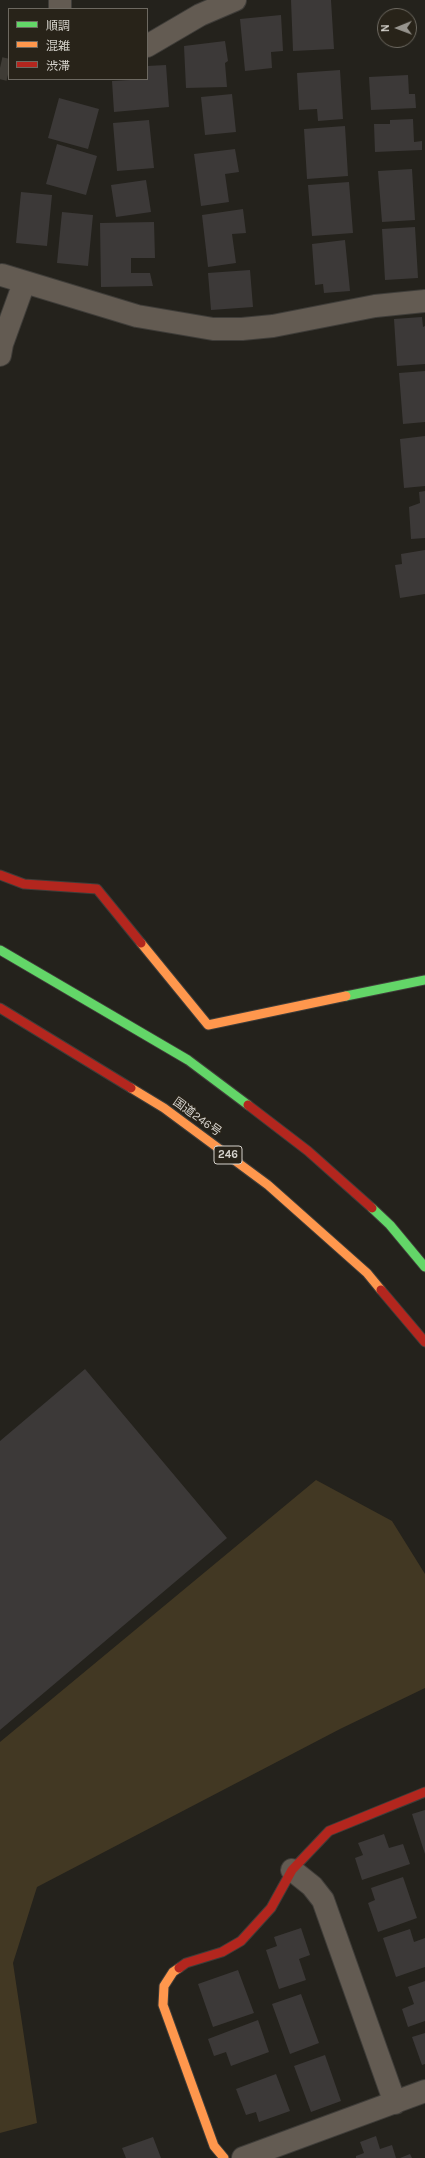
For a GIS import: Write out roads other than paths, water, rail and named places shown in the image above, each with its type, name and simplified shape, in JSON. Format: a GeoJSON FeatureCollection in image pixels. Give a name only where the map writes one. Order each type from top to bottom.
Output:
{"type":"FeatureCollection","features":[{"type":"Feature","properties":{"kind":"main road"},"geometry":{"type":"LineString","coordinates":[[0,875],[24,884],[97,889],[208,1026],[425,980]]}},
{"type":"Feature","properties":{"kind":"main road"},"geometry":{"type":"LineString","coordinates":[[0,950],[194,1065],[308,1151],[390,1225],[425,1267]]}},
{"type":"Feature","properties":{"kind":"main road","name":"国道246号"},"geometry":{"type":"LineString","coordinates":[[0,1008],[164,1108],[268,1185],[367,1273],[425,1342]]}},
{"type":"Feature","properties":{"kind":"main road"},"geometry":{"type":"LineString","coordinates":[[224,2158],[214,2146],[163,2005],[164,1986],[173,1972],[186,1963],[222,1952],[241,1941],[271,1908],[292,1870],[329,1831],[425,1792]]}},
{"type":"Feature","properties":{"kind":"street"},"geometry":{"type":"LineString","coordinates":[[148,45],[200,15],[235,0]]}},
{"type":"Feature","properties":{"kind":"street"},"geometry":{"type":"LineString","coordinates":[[2,275],[24,283],[137,316],[213,329],[242,329],[273,326],[375,306],[425,301]]}},
{"type":"Feature","properties":{"kind":"street"},"geometry":{"type":"LineString","coordinates":[[0,355],[2,344],[24,283]]}},
{"type":"Feature","properties":{"kind":"street"},"geometry":{"type":"LineString","coordinates":[[292,1870],[312,1886],[323,1900],[395,2102]]}},
{"type":"Feature","properties":{"kind":"street"},"geometry":{"type":"LineString","coordinates":[[243,2158],[425,2092]]}},
{"type":"Feature","properties":{"kind":"tunnel"},"geometry":{"type":"LineString","coordinates":[[0,68],[8,70]]}}]}
